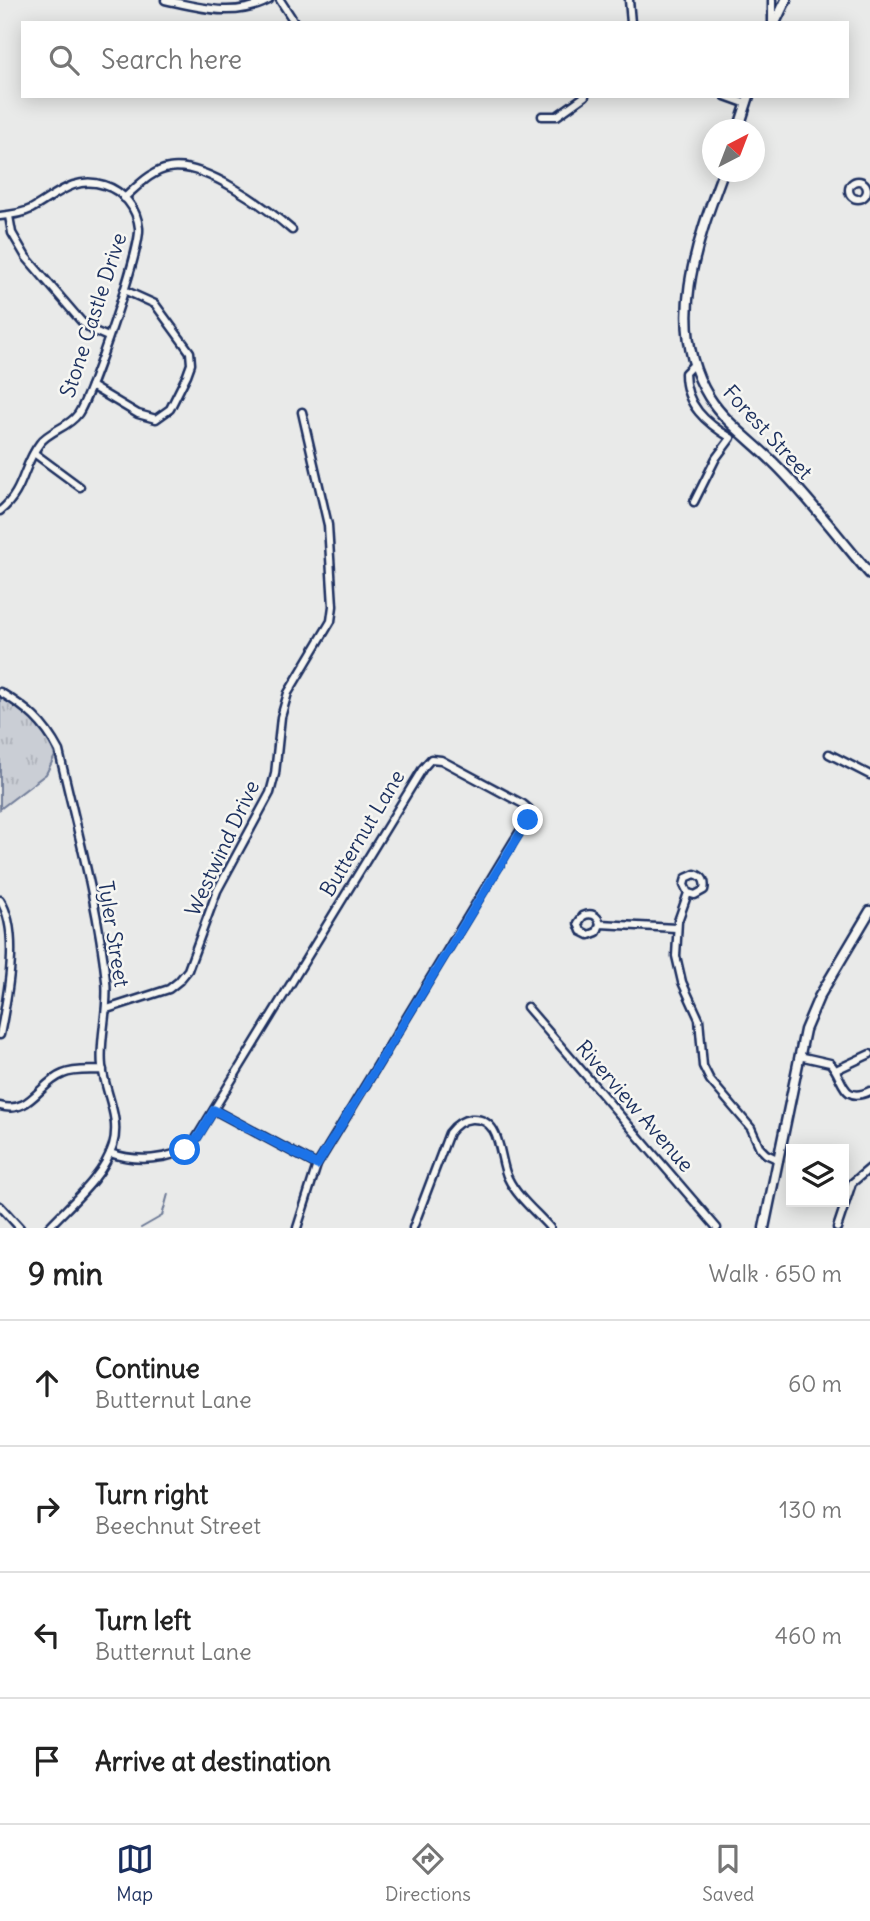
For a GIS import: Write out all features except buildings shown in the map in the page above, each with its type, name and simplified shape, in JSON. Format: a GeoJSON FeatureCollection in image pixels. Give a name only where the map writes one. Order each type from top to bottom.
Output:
{"type":"FeatureCollection","features":[{"type":"Feature","properties":{"kind":"street"},"geometry":{"type":"LineString","coordinates":[[165,0],[233,11],[244,10],[270,0]]}},
{"type":"Feature","properties":{"kind":"street"},"geometry":{"type":"LineString","coordinates":[[281,0],[294,21]]}},
{"type":"Feature","properties":{"kind":"street"},"geometry":{"type":"LineString","coordinates":[[629,0],[631,21]]}},
{"type":"Feature","properties":{"kind":"street"},"geometry":{"type":"LineString","coordinates":[[772,0],[774,21]]}},
{"type":"Feature","properties":{"kind":"street"},"geometry":{"type":"LineString","coordinates":[[775,21],[786,0]]}},
{"type":"Feature","properties":{"kind":"street"},"geometry":{"type":"LineString","coordinates":[[542,116],[557,116],[582,98]]}},
{"type":"Feature","properties":{"kind":"street"},"geometry":{"type":"LineString","coordinates":[[742,119],[748,100]]}},
{"type":"Feature","properties":{"kind":"street"},"geometry":{"type":"LineString","coordinates":[[0,216],[29,210],[64,188],[81,183],[104,185],[124,198],[166,168],[190,168],[218,180],[251,200],[292,230]]}},
{"type":"Feature","properties":{"kind":"street","name":"Forest Street"},"geometry":{"type":"LineString","coordinates":[[719,182],[697,243],[690,275],[688,330],[694,364],[709,397],[737,429],[785,475],[870,574]]}},
{"type":"Feature","properties":{"kind":"street","name":"Stone Castle Drive"},"geometry":{"type":"LineString","coordinates":[[0,511],[20,488],[34,453],[44,439],[75,417],[91,386],[124,290],[139,236],[135,212],[124,198]]}},
{"type":"Feature","properties":{"kind":"street"},"geometry":{"type":"LineString","coordinates":[[9,216],[12,233],[26,257],[81,321],[92,330],[108,337]]}},
{"type":"Feature","properties":{"kind":"street"},"geometry":{"type":"LineString","coordinates":[[91,386],[138,414],[156,419],[170,409],[190,368],[188,348],[162,312],[150,302],[124,290]]}},
{"type":"Feature","properties":{"kind":"street"},"geometry":{"type":"LineString","coordinates":[[694,364],[685,373],[689,398],[708,423],[731,438]]}},
{"type":"Feature","properties":{"kind":"street","name":"Westwind Drive"},"geometry":{"type":"LineString","coordinates":[[107,1009],[169,989],[188,970],[218,891],[270,793],[275,774],[281,718],[288,693],[331,621],[333,595],[328,524],[302,412]]}},
{"type":"Feature","properties":{"kind":"street"},"geometry":{"type":"LineString","coordinates":[[694,502],[716,458],[737,429]]}},
{"type":"Feature","properties":{"kind":"street"},"geometry":{"type":"LineString","coordinates":[[34,453],[80,487]]}},
{"type":"Feature","properties":{"kind":"street","name":"Tyler Street"},"geometry":{"type":"LineString","coordinates":[[0,692],[36,716],[58,751],[99,934],[107,1009],[102,1053],[103,1070],[116,1128],[110,1153],[97,1174],[48,1228]]}},
{"type":"Feature","properties":{"kind":"street"},"geometry":{"type":"LineString","coordinates":[[829,754],[870,775]]}},
{"type":"Feature","properties":{"kind":"street","name":"Butternut Lane"},"geometry":{"type":"LineString","coordinates":[[110,1153],[140,1159],[173,1154],[185,1150],[198,1137],[423,768],[431,760],[441,760],[523,804],[529,810],[529,816],[317,1165],[297,1228]]}},
{"type":"Feature","properties":{"kind":"street"},"geometry":{"type":"LineString","coordinates":[[688,893],[680,911],[675,947],[682,982],[699,1019],[704,1071],[751,1128],[760,1148],[779,1160]]}},
{"type":"Feature","properties":{"kind":"street"},"geometry":{"type":"LineString","coordinates":[[0,900],[6,912],[11,963],[0,1035]]}},
{"type":"Feature","properties":{"kind":"street"},"geometry":{"type":"LineString","coordinates":[[764,1228],[805,1030],[816,1004],[870,911]]}},
{"type":"Feature","properties":{"kind":"street"},"geometry":{"type":"LineString","coordinates":[[600,924],[677,928]]}},
{"type":"Feature","properties":{"kind":"street","name":"Riverview Avenue"},"geometry":{"type":"LineString","coordinates":[[527,1007],[717,1228]]}},
{"type":"Feature","properties":{"kind":"street"},"geometry":{"type":"LineString","coordinates":[[836,1070],[870,1054]]}},
{"type":"Feature","properties":{"kind":"street"},"geometry":{"type":"LineString","coordinates":[[799,1056],[828,1062],[836,1070],[849,1093],[860,1095],[870,1091]]}},
{"type":"Feature","properties":{"kind":"street"},"geometry":{"type":"LineString","coordinates":[[0,1106],[12,1108],[25,1104],[61,1074],[103,1070]]}},
{"type":"Feature","properties":{"kind":"street"},"geometry":{"type":"LineString","coordinates":[[214,1110],[317,1165]]}},
{"type":"Feature","properties":{"kind":"street"},"geometry":{"type":"LineString","coordinates":[[413,1228],[449,1133],[461,1121],[472,1119],[483,1121],[496,1133],[507,1176],[513,1187],[550,1228]]}},
{"type":"Feature","properties":{"kind":"street"},"geometry":{"type":"LineString","coordinates":[[837,1228],[852,1183],[870,1168]]}},
{"type":"Feature","properties":{"kind":"street"},"geometry":{"type":"LineString","coordinates":[[0,1206],[20,1228]]}},
{"type":"Feature","properties":{"kind":"green space"},"geometry":{"type":"Polygon","coordinates":[[[0,695],[34,721],[47,737],[55,756],[46,774],[0,809],[0,695]]]}},
{"type":"Feature","properties":{"kind":"waterway"},"geometry":{"type":"LineString","coordinates":[[141,1228],[162,1216],[168,1194]]}},
{"type":"Feature","properties":{"kind":"route"},"geometry":{"type":"LineString","coordinates":[[185,1150],[198,1137],[214,1110],[317,1165],[528,820]]}}]}
